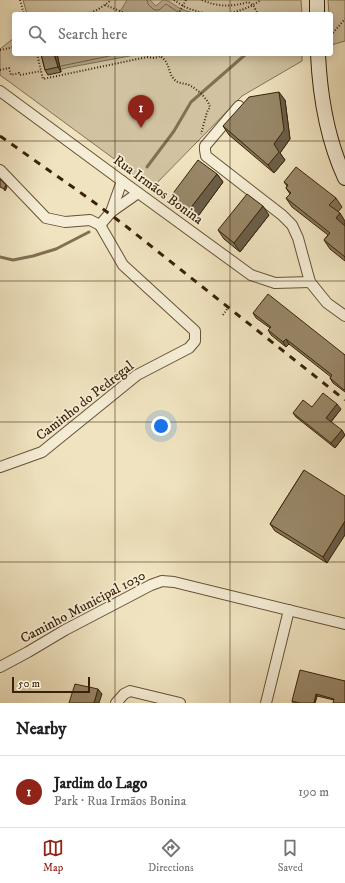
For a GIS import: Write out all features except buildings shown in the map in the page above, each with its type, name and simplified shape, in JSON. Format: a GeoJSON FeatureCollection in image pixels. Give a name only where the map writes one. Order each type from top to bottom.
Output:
{"type":"FeatureCollection","features":[{"type":"Feature","properties":{"kind":"main road"},"geometry":{"type":"LineString","coordinates":[[317,0],[317,12]]}},
{"type":"Feature","properties":{"kind":"main road"},"geometry":{"type":"LineString","coordinates":[[318,56],[319,78],[326,123],[345,178]]}},
{"type":"Feature","properties":{"kind":"street","name":"Rua Irmãos Bonina"},"geometry":{"type":"LineString","coordinates":[[0,91],[251,276],[275,283],[310,282]]}},
{"type":"Feature","properties":{"kind":"street"},"geometry":{"type":"LineString","coordinates":[[239,106],[205,146],[206,156],[282,215],[292,225],[298,238],[310,282],[327,303],[345,316]]}},
{"type":"Feature","properties":{"kind":"street"},"geometry":{"type":"LineString","coordinates":[[0,170],[46,218],[65,222],[90,220],[100,225],[111,212],[138,193]]}},
{"type":"Feature","properties":{"kind":"street"},"geometry":{"type":"LineString","coordinates":[[111,212],[122,182]]}},
{"type":"Feature","properties":{"kind":"street","name":"Caminho do Pedregal"},"geometry":{"type":"LineString","coordinates":[[0,467],[42,452],[137,375],[189,348],[195,341],[195,331],[123,265],[100,225]]}},
{"type":"Feature","properties":{"kind":"street","name":"Caminho Municipal 1030"},"geometry":{"type":"LineString","coordinates":[[0,667],[97,612],[162,581],[174,582],[345,624]]}},
{"type":"Feature","properties":{"kind":"street"},"geometry":{"type":"LineString","coordinates":[[266,703],[289,610]]}},
{"type":"Feature","properties":{"kind":"street"},"geometry":{"type":"LineString","coordinates":[[116,703],[124,694],[130,691],[180,703]]}},
{"type":"Feature","properties":{"kind":"path"},"geometry":{"type":"LineString","coordinates":[[23,12],[20,1],[24,0]]}},
{"type":"Feature","properties":{"kind":"path"},"geometry":{"type":"LineString","coordinates":[[94,12],[110,0]]}},
{"type":"Feature","properties":{"kind":"path"},"geometry":{"type":"LineString","coordinates":[[174,0],[192,10],[202,12]]}},
{"type":"Feature","properties":{"kind":"path"},"geometry":{"type":"LineString","coordinates":[[179,12],[186,0]]}},
{"type":"Feature","properties":{"kind":"path"},"geometry":{"type":"LineString","coordinates":[[202,0],[215,5],[226,6],[238,6],[248,2],[253,5],[257,12]]}},
{"type":"Feature","properties":{"kind":"path"},"geometry":{"type":"LineString","coordinates":[[234,12],[248,8],[261,0]]}},
{"type":"Feature","properties":{"kind":"path"},"geometry":{"type":"LineString","coordinates":[[105,5],[122,12]]}},
{"type":"Feature","properties":{"kind":"path"},"geometry":{"type":"LineString","coordinates":[[333,33],[345,19]]}},
{"type":"Feature","properties":{"kind":"path"},"geometry":{"type":"LineString","coordinates":[[0,50],[12,47]]}},
{"type":"Feature","properties":{"kind":"path"},"geometry":{"type":"LineString","coordinates":[[37,56],[43,79],[147,57],[154,58],[162,56]]}},
{"type":"Feature","properties":{"kind":"path"},"geometry":{"type":"LineString","coordinates":[[159,57],[166,61],[174,79],[178,82],[190,85],[209,103],[210,107],[207,112],[200,140]]}},
{"type":"Feature","properties":{"kind":"path"},"geometry":{"type":"LineString","coordinates":[[0,70],[9,68],[11,75],[19,73],[20,76],[41,71]]}},
{"type":"Feature","properties":{"kind":"path"},"geometry":{"type":"LineString","coordinates":[[223,315],[230,306]]}},
{"type":"Feature","properties":{"kind":"shaded area"},"geometry":{"type":"Polygon","coordinates":[[[23,0],[301,0],[302,12],[26,12],[23,0]]]}},
{"type":"Feature","properties":{"kind":"shaded area"},"geometry":{"type":"Polygon","coordinates":[[[328,0],[345,0],[345,41],[333,44],[333,12],[329,12],[328,0]]]}},
{"type":"Feature","properties":{"kind":"shaded area"},"geometry":{"type":"Polygon","coordinates":[[[12,40],[12,56],[302,56],[302,61],[242,96],[151,189],[117,161],[0,75],[0,49],[12,40]]]}},
{"type":"Feature","properties":{"kind":"water"},"geometry":{"type":"Polygon","coordinates":[[[127,0],[150,0],[156,6],[163,0],[166,0],[189,12],[119,12],[127,0]]]}},
{"type":"Feature","properties":{"kind":"water"},"geometry":{"type":"Polygon","coordinates":[[[44,56],[129,56],[66,68],[48,73],[44,56]]]}},
{"type":"Feature","properties":{"kind":"waterway"},"geometry":{"type":"LineString","coordinates":[[147,167],[174,131],[191,102],[244,56]]}},
{"type":"Feature","properties":{"kind":"waterway"},"geometry":{"type":"LineString","coordinates":[[0,257],[13,260],[33,256],[56,249],[89,232]]}},
{"type":"Feature","properties":{"kind":"railway"},"geometry":{"type":"LineString","coordinates":[[0,136],[127,227],[345,400]]}},
{"type":"Feature","properties":{"kind":"place","name":"Jardim do Lago"},"geometry":{"type":"Point","coordinates":[141,128]}}]}
